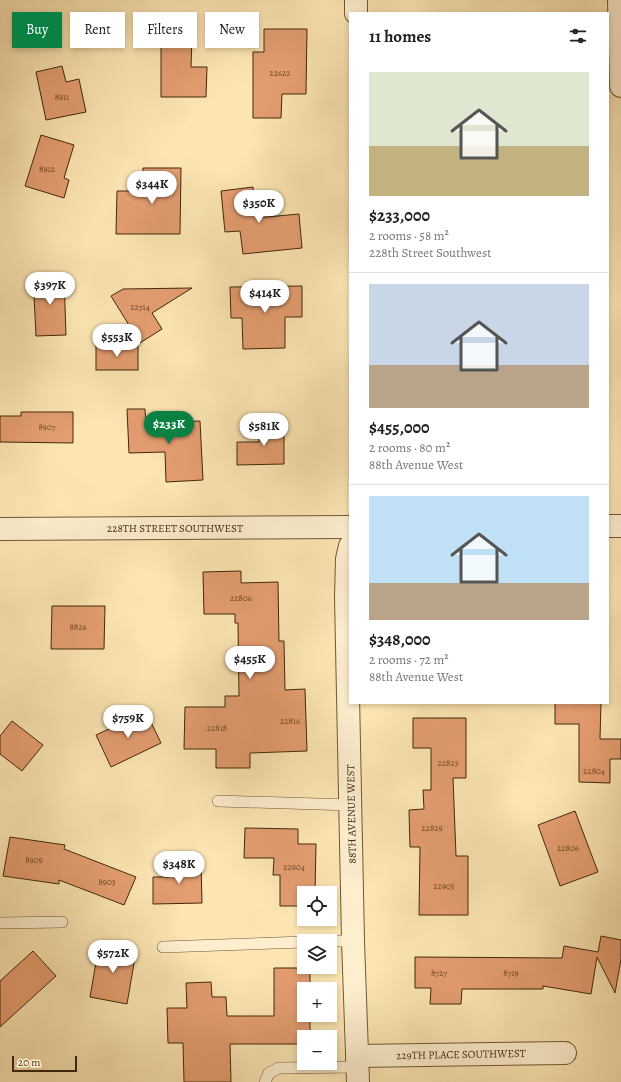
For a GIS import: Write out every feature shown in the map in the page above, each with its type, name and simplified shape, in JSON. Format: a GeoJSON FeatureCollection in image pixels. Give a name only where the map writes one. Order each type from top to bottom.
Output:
{"type":"FeatureCollection","features":[{"type":"Feature","properties":{"kind":"street"},"geometry":{"type":"LineString","coordinates":[[356,0],[356,12]]}},
{"type":"Feature","properties":{"kind":"street"},"geometry":{"type":"LineString","coordinates":[[619,0],[621,86]]}},
{"type":"Feature","properties":{"kind":"street","name":"228TH STREET SOUTHWEST"},"geometry":{"type":"LineString","coordinates":[[0,529],[349,526]]}},
{"type":"Feature","properties":{"kind":"street"},"geometry":{"type":"LineString","coordinates":[[609,526],[621,526]]}},
{"type":"Feature","properties":{"kind":"street","name":"88TH AVENUE WEST"},"geometry":{"type":"LineString","coordinates":[[349,550],[347,559],[346,597],[357,1068]]}},
{"type":"Feature","properties":{"kind":"street","name":"229TH PLACE SOUTHWEST"},"geometry":{"type":"LineString","coordinates":[[357,1068],[565,1053]]}},
{"type":"Feature","properties":{"kind":"lane"},"geometry":{"type":"LineString","coordinates":[[218,802],[351,805]]}},
{"type":"Feature","properties":{"kind":"lane"},"geometry":{"type":"LineString","coordinates":[[0,923],[62,922]]}},
{"type":"Feature","properties":{"kind":"lane"},"geometry":{"type":"LineString","coordinates":[[337,941],[353,941]]}},
{"type":"Feature","properties":{"kind":"lane"},"geometry":{"type":"LineString","coordinates":[[163,948],[297,942]]}},
{"type":"Feature","properties":{"kind":"lane"},"geometry":{"type":"LineString","coordinates":[[264,1082],[269,1073],[279,1068],[357,1068]]}},
{"type":"Feature","properties":{"kind":"building"},"geometry":{"type":"Polygon","coordinates":[[[264,29],[307,29],[306,94],[282,94],[281,118],[253,118],[253,52],[264,52],[264,29]]]}},
{"type":"Feature","properties":{"kind":"building"},"geometry":{"type":"Polygon","coordinates":[[[161,48],[192,48],[191,67],[207,67],[206,97],[161,97],[161,48]]]}},
{"type":"Feature","properties":{"kind":"building"},"geometry":{"type":"Polygon","coordinates":[[[62,66],[66,82],[79,79],[86,112],[46,120],[36,72],[62,66]]]}},
{"type":"Feature","properties":{"kind":"building"},"geometry":{"type":"Polygon","coordinates":[[[41,135],[74,145],[64,178],[69,180],[64,198],[25,186],[41,135]]]}},
{"type":"Feature","properties":{"kind":"building"},"geometry":{"type":"Polygon","coordinates":[[[143,168],[181,168],[180,234],[116,234],[117,191],[143,191],[143,168]]]}},
{"type":"Feature","properties":{"kind":"building"},"geometry":{"type":"Polygon","coordinates":[[[253,187],[256,218],[299,214],[302,248],[243,254],[240,231],[225,232],[221,191],[253,187]]]}},
{"type":"Feature","properties":{"kind":"building"},"geometry":{"type":"Polygon","coordinates":[[[64,276],[66,335],[36,336],[33,277],[64,276]]]}},
{"type":"Feature","properties":{"kind":"building"},"geometry":{"type":"Polygon","coordinates":[[[302,286],[302,317],[285,317],[285,348],[243,349],[242,318],[231,318],[230,287],[302,286]]]}},
{"type":"Feature","properties":{"kind":"building"},"geometry":{"type":"Polygon","coordinates":[[[192,288],[152,313],[162,329],[140,343],[111,296],[123,289],[192,288]]]}},
{"type":"Feature","properties":{"kind":"building"},"geometry":{"type":"Polygon","coordinates":[[[96,345],[138,345],[138,370],[96,370],[96,345]]]}},
{"type":"Feature","properties":{"kind":"building"},"geometry":{"type":"Polygon","coordinates":[[[127,409],[145,409],[146,423],[200,421],[203,480],[166,482],[165,452],[129,453],[127,409]]]}},
{"type":"Feature","properties":{"kind":"building"},"geometry":{"type":"Polygon","coordinates":[[[21,412],[73,412],[73,443],[0,442],[0,416],[21,416],[21,412]]]}},
{"type":"Feature","properties":{"kind":"building"},"geometry":{"type":"Polygon","coordinates":[[[258,423],[284,423],[284,464],[237,465],[237,442],[259,442],[258,423]]]}},
{"type":"Feature","properties":{"kind":"building"},"geometry":{"type":"Polygon","coordinates":[[[241,571],[241,583],[278,582],[279,641],[284,641],[285,690],[305,689],[307,751],[250,753],[250,768],[216,768],[216,749],[184,749],[185,707],[225,707],[225,696],[239,696],[238,623],[235,623],[235,614],[204,614],[203,572],[241,571]]]}},
{"type":"Feature","properties":{"kind":"building"},"geometry":{"type":"Polygon","coordinates":[[[52,606],[105,606],[104,649],[51,649],[52,606]]]}},
{"type":"Feature","properties":{"kind":"building"},"geometry":{"type":"Polygon","coordinates":[[[555,704],[601,704],[600,739],[621,739],[621,759],[610,759],[610,783],[579,782],[579,724],[555,724],[555,704]]]}},
{"type":"Feature","properties":{"kind":"building"},"geometry":{"type":"Polygon","coordinates":[[[146,712],[161,743],[111,767],[96,735],[146,712]]]}},
{"type":"Feature","properties":{"kind":"building"},"geometry":{"type":"Polygon","coordinates":[[[413,718],[466,718],[466,778],[453,778],[456,856],[468,856],[468,915],[419,915],[420,847],[410,847],[409,810],[424,809],[423,790],[431,790],[431,748],[413,748],[413,718]]]}},
{"type":"Feature","properties":{"kind":"building"},"geometry":{"type":"Polygon","coordinates":[[[12,721],[43,745],[22,771],[0,754],[0,736],[12,721]]]}},
{"type":"Feature","properties":{"kind":"building"},"geometry":{"type":"Polygon","coordinates":[[[575,811],[598,872],[560,886],[538,825],[575,811]]]}},
{"type":"Feature","properties":{"kind":"building"},"geometry":{"type":"Polygon","coordinates":[[[245,828],[298,829],[298,844],[316,844],[315,886],[297,886],[297,906],[280,906],[280,875],[273,875],[274,858],[244,858],[245,828]]]}},
{"type":"Feature","properties":{"kind":"building"},"geometry":{"type":"Polygon","coordinates":[[[10,837],[65,845],[64,849],[136,877],[124,905],[59,880],[59,884],[3,876],[10,837]]]}},
{"type":"Feature","properties":{"kind":"building"},"geometry":{"type":"Polygon","coordinates":[[[169,863],[201,863],[202,903],[153,904],[153,877],[169,877],[169,863]]]}},
{"type":"Feature","properties":{"kind":"building"},"geometry":{"type":"Polygon","coordinates":[[[601,936],[621,940],[621,959],[615,993],[597,957],[591,994],[543,986],[543,989],[462,989],[461,1004],[430,1004],[431,988],[415,988],[415,957],[562,958],[564,946],[598,952],[601,936]]]}},
{"type":"Feature","properties":{"kind":"building"},"geometry":{"type":"Polygon","coordinates":[[[99,945],[136,952],[127,1004],[90,997],[99,945]]]}},
{"type":"Feature","properties":{"kind":"building"},"geometry":{"type":"Polygon","coordinates":[[[33,951],[56,976],[0,1027],[0,981],[33,951]]]}},
{"type":"Feature","properties":{"kind":"building"},"geometry":{"type":"Polygon","coordinates":[[[274,968],[297,968],[297,974],[310,974],[310,982],[297,982],[297,1022],[310,1022],[310,1030],[297,1030],[297,1044],[230,1044],[231,1082],[184,1082],[183,1043],[168,1043],[167,1008],[187,1008],[186,983],[211,982],[212,997],[226,997],[227,1016],[274,1016],[274,968]]]}}]}
